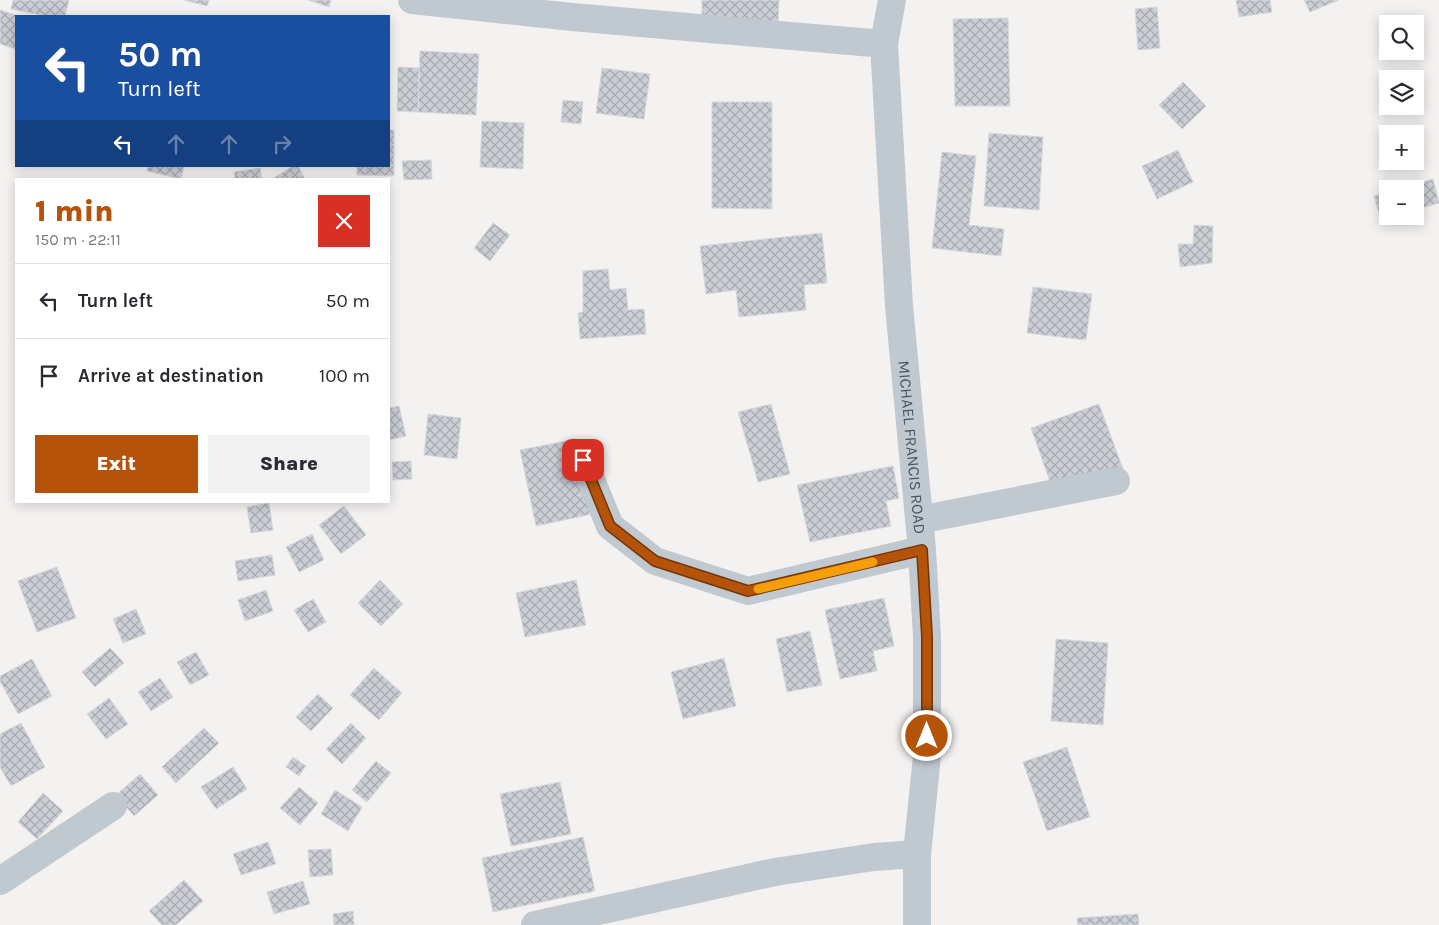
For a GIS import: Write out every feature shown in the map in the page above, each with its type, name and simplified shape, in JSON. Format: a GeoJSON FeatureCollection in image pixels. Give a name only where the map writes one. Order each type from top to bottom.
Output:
{"type":"FeatureCollection","features":[{"type":"Feature","properties":{"kind":"street"},"geometry":{"type":"LineString","coordinates":[[412,0],[573,9],[884,44]]}},
{"type":"Feature","properties":{"kind":"street","name":"MICHAEL FRANCIS ROAD"},"geometry":{"type":"LineString","coordinates":[[892,0],[884,44],[899,306],[922,550],[927,637],[927,756],[917,854],[917,925]]}},
{"type":"Feature","properties":{"kind":"street"},"geometry":{"type":"LineString","coordinates":[[583,460],[610,526],[655,561],[748,591],[922,550]]}},
{"type":"Feature","properties":{"kind":"street"},"geometry":{"type":"LineString","coordinates":[[919,520],[1116,481]]}},
{"type":"Feature","properties":{"kind":"street"},"geometry":{"type":"LineString","coordinates":[[0,881],[113,806]]}},
{"type":"Feature","properties":{"kind":"street"},"geometry":{"type":"LineString","coordinates":[[535,925],[775,872],[874,857],[917,854]]}},
{"type":"Feature","properties":{"kind":"building"},"geometry":{"type":"Polygon","coordinates":[[[13,0],[69,0],[65,15],[41,15],[11,9],[13,0]]]}},
{"type":"Feature","properties":{"kind":"building"},"geometry":{"type":"Polygon","coordinates":[[[184,0],[209,0],[207,6],[184,0]]]}},
{"type":"Feature","properties":{"kind":"building"},"geometry":{"type":"Polygon","coordinates":[[[308,0],[331,0],[329,7],[308,0]]]}},
{"type":"Feature","properties":{"kind":"building"},"geometry":{"type":"Polygon","coordinates":[[[702,0],[779,0],[778,24],[702,22],[702,0]]]}},
{"type":"Feature","properties":{"kind":"building"},"geometry":{"type":"Polygon","coordinates":[[[1236,0],[1270,0],[1272,12],[1239,17],[1236,0]]]}},
{"type":"Feature","properties":{"kind":"building"},"geometry":{"type":"Polygon","coordinates":[[[1304,0],[1339,0],[1310,12],[1304,0]]]}},
{"type":"Feature","properties":{"kind":"building"},"geometry":{"type":"Polygon","coordinates":[[[1157,7],[1160,48],[1138,50],[1135,9],[1157,7]]]}},
{"type":"Feature","properties":{"kind":"building"},"geometry":{"type":"Polygon","coordinates":[[[0,10],[16,15],[15,49],[0,44],[0,10]]]}},
{"type":"Feature","properties":{"kind":"building"},"geometry":{"type":"Polygon","coordinates":[[[1008,18],[1010,106],[955,106],[953,19],[1008,18]]]}},
{"type":"Feature","properties":{"kind":"building"},"geometry":{"type":"Polygon","coordinates":[[[420,51],[479,54],[476,115],[418,112],[420,51]]]}},
{"type":"Feature","properties":{"kind":"building"},"geometry":{"type":"Polygon","coordinates":[[[398,67],[419,68],[418,112],[397,111],[398,67]]]}},
{"type":"Feature","properties":{"kind":"building"},"geometry":{"type":"Polygon","coordinates":[[[602,68],[650,74],[644,119],[596,113],[602,68]]]}},
{"type":"Feature","properties":{"kind":"building"},"geometry":{"type":"Polygon","coordinates":[[[1183,82],[1206,106],[1182,129],[1159,105],[1183,82]]]}},
{"type":"Feature","properties":{"kind":"building"},"geometry":{"type":"Polygon","coordinates":[[[563,100],[583,102],[581,124],[561,122],[563,100]]]}},
{"type":"Feature","properties":{"kind":"building"},"geometry":{"type":"Polygon","coordinates":[[[712,102],[772,102],[772,209],[712,208],[712,102]]]}},
{"type":"Feature","properties":{"kind":"building"},"geometry":{"type":"Polygon","coordinates":[[[482,121],[524,123],[523,169],[480,167],[482,121]]]}},
{"type":"Feature","properties":{"kind":"building"},"geometry":{"type":"Polygon","coordinates":[[[390,130],[394,130],[394,176],[357,175],[357,167],[390,167],[390,130]]]}},
{"type":"Feature","properties":{"kind":"building"},"geometry":{"type":"Polygon","coordinates":[[[989,133],[1043,137],[1039,210],[984,206],[989,133]]]}},
{"type":"Feature","properties":{"kind":"building"},"geometry":{"type":"Polygon","coordinates":[[[1178,150],[1193,182],[1157,199],[1142,166],[1178,150]]]}},
{"type":"Feature","properties":{"kind":"building"},"geometry":{"type":"Polygon","coordinates":[[[942,152],[976,156],[969,225],[1004,229],[1001,256],[932,248],[942,152]]]}},
{"type":"Feature","properties":{"kind":"building"},"geometry":{"type":"Polygon","coordinates":[[[431,160],[432,179],[404,180],[402,161],[431,160]]]}},
{"type":"Feature","properties":{"kind":"building"},"geometry":{"type":"Polygon","coordinates":[[[148,167],[184,167],[181,178],[147,171],[148,167]]]}},
{"type":"Feature","properties":{"kind":"building"},"geometry":{"type":"Polygon","coordinates":[[[291,167],[299,167],[304,178],[274,178],[291,167]]]}},
{"type":"Feature","properties":{"kind":"building"},"geometry":{"type":"Polygon","coordinates":[[[260,168],[262,178],[235,178],[234,172],[260,168]]]}},
{"type":"Feature","properties":{"kind":"building"},"geometry":{"type":"Polygon","coordinates":[[[1433,179],[1439,203],[1424,207],[1424,182],[1433,179]]]}},
{"type":"Feature","properties":{"kind":"building"},"geometry":{"type":"Polygon","coordinates":[[[1379,195],[1379,213],[1374,196],[1379,195]]]}},
{"type":"Feature","properties":{"kind":"building"},"geometry":{"type":"Polygon","coordinates":[[[493,223],[510,235],[490,261],[474,248],[493,223]]]}},
{"type":"Feature","properties":{"kind":"building"},"geometry":{"type":"Polygon","coordinates":[[[1194,225],[1213,226],[1212,263],[1180,267],[1178,244],[1193,244],[1194,225]]]}},
{"type":"Feature","properties":{"kind":"building"},"geometry":{"type":"Polygon","coordinates":[[[822,233],[827,283],[804,285],[806,310],[739,317],[736,290],[706,294],[700,246],[822,233]]]}},
{"type":"Feature","properties":{"kind":"building"},"geometry":{"type":"Polygon","coordinates":[[[608,269],[610,290],[626,288],[628,310],[644,309],[646,334],[580,339],[578,313],[583,312],[583,271],[608,269]]]}},
{"type":"Feature","properties":{"kind":"building"},"geometry":{"type":"Polygon","coordinates":[[[1033,287],[1092,294],[1086,340],[1027,333],[1033,287]]]}},
{"type":"Feature","properties":{"kind":"building"},"geometry":{"type":"Polygon","coordinates":[[[771,404],[790,474],[758,482],[738,412],[771,404]]]}},
{"type":"Feature","properties":{"kind":"building"},"geometry":{"type":"Polygon","coordinates":[[[1099,404],[1123,469],[1054,493],[1031,428],[1099,404]]]}},
{"type":"Feature","properties":{"kind":"building"},"geometry":{"type":"Polygon","coordinates":[[[399,406],[406,436],[390,440],[390,408],[399,406]]]}},
{"type":"Feature","properties":{"kind":"building"},"geometry":{"type":"Polygon","coordinates":[[[428,414],[461,418],[457,459],[424,455],[428,414]]]}},
{"type":"Feature","properties":{"kind":"building"},"geometry":{"type":"Polygon","coordinates":[[[576,439],[592,514],[536,526],[520,450],[576,439]]]}},
{"type":"Feature","properties":{"kind":"building"},"geometry":{"type":"Polygon","coordinates":[[[411,461],[412,479],[393,480],[392,462],[411,461]]]}},
{"type":"Feature","properties":{"kind":"building"},"geometry":{"type":"Polygon","coordinates":[[[893,466],[899,498],[886,501],[891,526],[810,542],[797,485],[893,466]]]}},
{"type":"Feature","properties":{"kind":"building"},"geometry":{"type":"Polygon","coordinates":[[[269,503],[273,530],[251,533],[247,507],[269,503]]]}},
{"type":"Feature","properties":{"kind":"building"},"geometry":{"type":"Polygon","coordinates":[[[344,506],[366,535],[341,554],[319,525],[344,506]]]}},
{"type":"Feature","properties":{"kind":"building"},"geometry":{"type":"Polygon","coordinates":[[[312,534],[324,560],[299,572],[286,547],[312,534]]]}},
{"type":"Feature","properties":{"kind":"building"},"geometry":{"type":"Polygon","coordinates":[[[272,555],[275,575],[238,581],[235,561],[272,555]]]}},
{"type":"Feature","properties":{"kind":"building"},"geometry":{"type":"Polygon","coordinates":[[[57,567],[76,618],[37,632],[18,581],[57,567]]]}},
{"type":"Feature","properties":{"kind":"building"},"geometry":{"type":"Polygon","coordinates":[[[380,580],[403,604],[381,626],[358,603],[380,580]]]}},
{"type":"Feature","properties":{"kind":"building"},"geometry":{"type":"Polygon","coordinates":[[[576,580],[586,625],[525,637],[516,593],[576,580]]]}},
{"type":"Feature","properties":{"kind":"building"},"geometry":{"type":"Polygon","coordinates":[[[266,590],[273,611],[245,621],[238,600],[266,590]]]}},
{"type":"Feature","properties":{"kind":"building"},"geometry":{"type":"Polygon","coordinates":[[[884,598],[894,646],[873,651],[877,671],[840,679],[825,610],[884,598]]]}},
{"type":"Feature","properties":{"kind":"building"},"geometry":{"type":"Polygon","coordinates":[[[313,599],[326,622],[308,632],[294,610],[313,599]]]}},
{"type":"Feature","properties":{"kind":"building"},"geometry":{"type":"Polygon","coordinates":[[[136,609],[146,634],[123,643],[113,619],[136,609]]]}},
{"type":"Feature","properties":{"kind":"building"},"geometry":{"type":"Polygon","coordinates":[[[810,631],[822,685],[787,692],[776,639],[810,631]]]}},
{"type":"Feature","properties":{"kind":"building"},"geometry":{"type":"Polygon","coordinates":[[[1056,639],[1108,643],[1103,725],[1051,721],[1056,639]]]}},
{"type":"Feature","properties":{"kind":"building"},"geometry":{"type":"Polygon","coordinates":[[[110,648],[124,663],[95,687],[82,672],[110,648]]]}},
{"type":"Feature","properties":{"kind":"building"},"geometry":{"type":"Polygon","coordinates":[[[196,652],[209,675],[190,685],[177,662],[196,652]]]}},
{"type":"Feature","properties":{"kind":"building"},"geometry":{"type":"Polygon","coordinates":[[[724,658],[736,706],[683,719],[671,672],[724,658]]]}},
{"type":"Feature","properties":{"kind":"building"},"geometry":{"type":"Polygon","coordinates":[[[32,659],[52,696],[18,714],[0,681],[0,676],[32,659]]]}},
{"type":"Feature","properties":{"kind":"building"},"geometry":{"type":"Polygon","coordinates":[[[374,668],[402,693],[379,720],[350,695],[374,668]]]}},
{"type":"Feature","properties":{"kind":"building"},"geometry":{"type":"Polygon","coordinates":[[[160,678],[173,697],[151,711],[138,692],[160,678]]]}},
{"type":"Feature","properties":{"kind":"building"},"geometry":{"type":"Polygon","coordinates":[[[318,694],[333,708],[311,731],[296,717],[318,694]]]}},
{"type":"Feature","properties":{"kind":"building"},"geometry":{"type":"Polygon","coordinates":[[[109,698],[128,724],[106,739],[87,714],[109,698]]]}},
{"type":"Feature","properties":{"kind":"building"},"geometry":{"type":"Polygon","coordinates":[[[21,723],[45,767],[11,786],[0,767],[0,734],[21,723]]]}},
{"type":"Feature","properties":{"kind":"building"},"geometry":{"type":"Polygon","coordinates":[[[351,723],[366,738],[342,764],[326,749],[351,723]]]}},
{"type":"Feature","properties":{"kind":"building"},"geometry":{"type":"Polygon","coordinates":[[[204,728],[219,743],[176,783],[162,767],[204,728]]]}},
{"type":"Feature","properties":{"kind":"building"},"geometry":{"type":"Polygon","coordinates":[[[1067,747],[1090,817],[1047,831],[1023,762],[1067,747]]]}},
{"type":"Feature","properties":{"kind":"building"},"geometry":{"type":"Polygon","coordinates":[[[293,757],[306,766],[299,776],[286,767],[293,757]]]}},
{"type":"Feature","properties":{"kind":"building"},"geometry":{"type":"Polygon","coordinates":[[[376,761],[391,773],[367,802],[352,790],[376,761]]]}},
{"type":"Feature","properties":{"kind":"building"},"geometry":{"type":"Polygon","coordinates":[[[233,767],[247,789],[216,809],[201,787],[233,767]]]}},
{"type":"Feature","properties":{"kind":"building"},"geometry":{"type":"Polygon","coordinates":[[[140,774],[158,795],[134,816],[116,795],[140,774]]]}},
{"type":"Feature","properties":{"kind":"building"},"geometry":{"type":"Polygon","coordinates":[[[560,782],[571,834],[511,846],[500,794],[560,782]]]}},
{"type":"Feature","properties":{"kind":"building"},"geometry":{"type":"Polygon","coordinates":[[[299,787],[318,803],[300,825],[280,808],[299,787]]]}},
{"type":"Feature","properties":{"kind":"building"},"geometry":{"type":"Polygon","coordinates":[[[335,790],[362,807],[348,831],[321,814],[335,790]]]}},
{"type":"Feature","properties":{"kind":"building"},"geometry":{"type":"Polygon","coordinates":[[[43,793],[63,811],[37,839],[18,822],[43,793]]]}},
{"type":"Feature","properties":{"kind":"building"},"geometry":{"type":"Polygon","coordinates":[[[583,837],[595,891],[493,912],[482,858],[583,837]]]}},
{"type":"Feature","properties":{"kind":"building"},"geometry":{"type":"Polygon","coordinates":[[[268,842],[276,864],[241,875],[233,854],[268,842]]]}},
{"type":"Feature","properties":{"kind":"building"},"geometry":{"type":"Polygon","coordinates":[[[331,849],[333,875],[310,877],[308,850],[331,849]]]}},
{"type":"Feature","properties":{"kind":"building"},"geometry":{"type":"Polygon","coordinates":[[[184,880],[203,901],[176,925],[162,925],[149,911],[184,880]]]}},
{"type":"Feature","properties":{"kind":"building"},"geometry":{"type":"Polygon","coordinates":[[[303,881],[310,904],[274,914],[267,892],[303,881]]]}},
{"type":"Feature","properties":{"kind":"building"},"geometry":{"type":"Polygon","coordinates":[[[353,911],[354,925],[334,925],[333,914],[353,911]]]}},
{"type":"Feature","properties":{"kind":"building"},"geometry":{"type":"Polygon","coordinates":[[[1138,914],[1139,925],[1078,925],[1077,918],[1138,914]]]}},
{"type":"Feature","properties":{"kind":"slow traffic"},"geometry":{"type":"LineString","coordinates":[[758,589],[873,562]]}},
{"type":"Feature","properties":{"kind":"route"},"geometry":{"type":"LineString","coordinates":[[583,460],[610,526],[655,561],[748,591],[922,550],[927,637],[927,736]]}}]}
